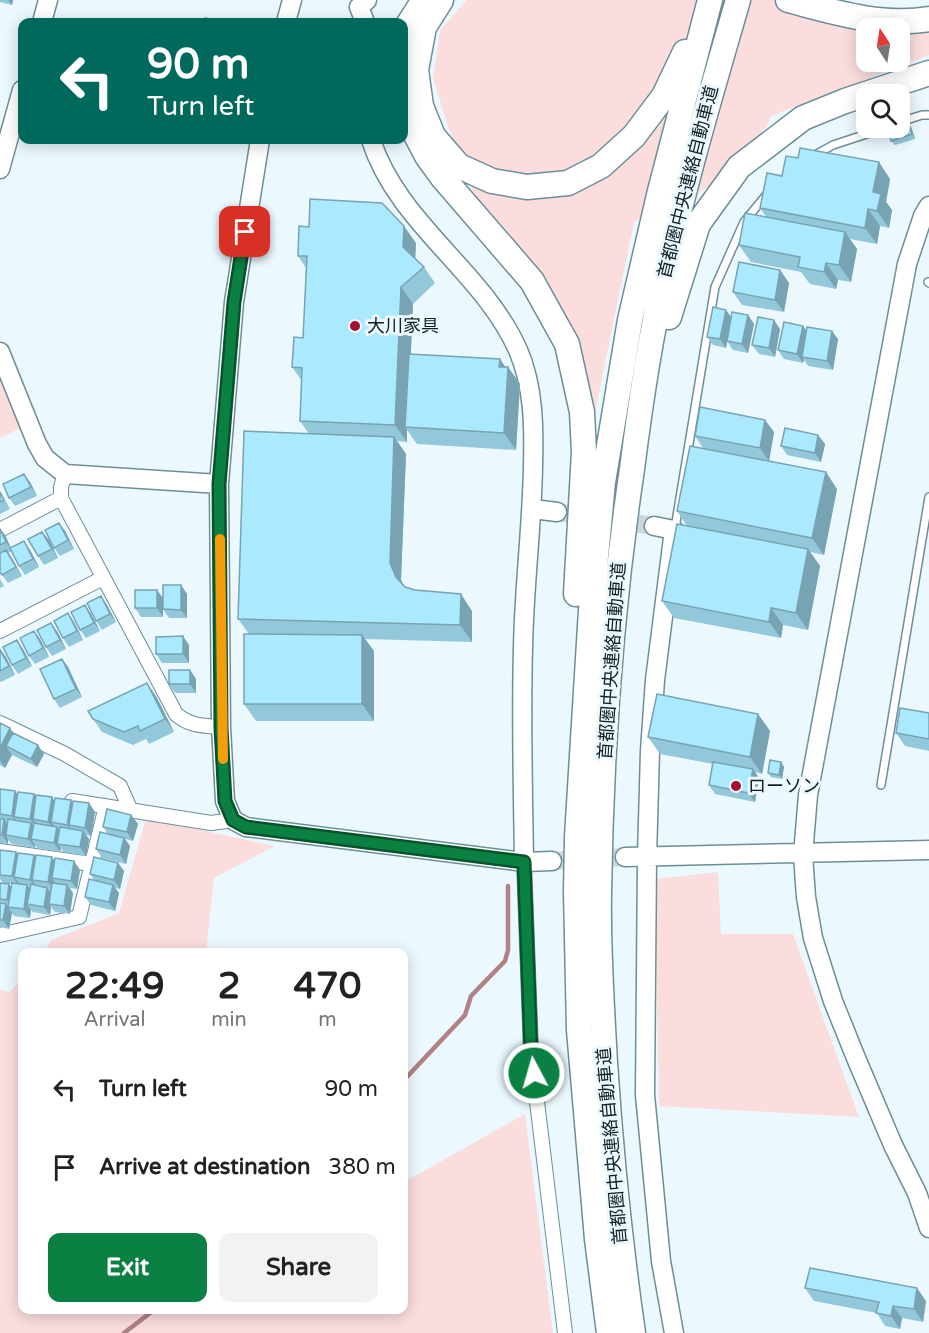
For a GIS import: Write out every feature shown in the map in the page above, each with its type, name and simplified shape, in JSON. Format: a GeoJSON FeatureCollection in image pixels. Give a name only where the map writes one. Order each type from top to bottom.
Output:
{"type":"FeatureCollection","features":[{"type":"Feature","properties":{"kind":"highway"},"geometry":{"type":"LineString","coordinates":[[408,25],[424,0]]}},
{"type":"Feature","properties":{"kind":"highway"},"geometry":{"type":"LineString","coordinates":[[441,0],[424,27],[417,70],[421,106],[433,136],[459,166],[492,181],[527,187],[568,183],[601,166],[634,136],[664,96],[710,0]]}},
{"type":"Feature","properties":{"kind":"highway","name":"首都圏中央連絡自動車道"},"geometry":{"type":"LineString","coordinates":[[609,1333],[597,1239],[579,1030],[577,837],[591,610],[603,482],[630,320],[660,191],[710,0]]}},
{"type":"Feature","properties":{"kind":"highway"},"geometry":{"type":"LineString","coordinates":[[788,0],[841,14],[884,21],[929,19]]}},
{"type":"Feature","properties":{"kind":"highway"},"geometry":{"type":"LineString","coordinates":[[842,0],[878,8],[929,6]]}},
{"type":"Feature","properties":{"kind":"highway","name":"首都圏中央連絡自動車道"},"geometry":{"type":"LineString","coordinates":[[633,1333],[621,1252],[610,1137],[603,1022],[599,897],[605,719],[621,545],[639,413],[662,283],[688,174],[737,3]]}},
{"type":"Feature","properties":{"kind":"highway"},"geometry":{"type":"LineString","coordinates":[[639,413],[698,224],[739,167],[803,118],[845,101],[929,73]]}},
{"type":"Feature","properties":{"kind":"highway"},"geometry":{"type":"LineString","coordinates":[[408,120],[427,156],[443,178],[532,280],[567,344],[582,412],[584,452],[576,604],[577,837]]}},
{"type":"Feature","properties":{"kind":"street"},"geometry":{"type":"LineString","coordinates":[[43,18],[48,0]]}},
{"type":"Feature","properties":{"kind":"street"},"geometry":{"type":"LineString","coordinates":[[287,18],[291,0]]}},
{"type":"Feature","properties":{"kind":"street"},"geometry":{"type":"LineString","coordinates":[[0,170],[18,105]]}},
{"type":"Feature","properties":{"kind":"street"},"geometry":{"type":"LineString","coordinates":[[233,820],[225,801],[221,728],[219,484],[234,302],[259,144]]}},
{"type":"Feature","properties":{"kind":"street"},"geometry":{"type":"LineString","coordinates":[[373,144],[382,168],[401,198],[493,305],[508,328],[530,384],[534,436],[533,509],[523,647],[524,862],[531,1052],[565,1333]]}},
{"type":"Feature","properties":{"kind":"street"},"geometry":{"type":"LineString","coordinates":[[929,206],[923,216],[907,264],[900,299],[808,795],[803,855],[806,897],[813,938],[833,1001],[929,1228]]}},
{"type":"Feature","properties":{"kind":"street"},"geometry":{"type":"LineString","coordinates":[[0,352],[37,444],[45,458],[65,474],[219,484]]}},
{"type":"Feature","properties":{"kind":"street"},"geometry":{"type":"LineString","coordinates":[[65,474],[61,487],[61,498],[176,714],[199,726],[221,728]]}},
{"type":"Feature","properties":{"kind":"street"},"geometry":{"type":"LineString","coordinates":[[0,530],[61,498]]}},
{"type":"Feature","properties":{"kind":"street"},"geometry":{"type":"LineString","coordinates":[[533,509],[557,512]]}},
{"type":"Feature","properties":{"kind":"street"},"geometry":{"type":"LineString","coordinates":[[654,526],[674,530],[655,680],[650,751],[645,1095],[661,1261],[674,1333]]}},
{"type":"Feature","properties":{"kind":"street"},"geometry":{"type":"LineString","coordinates":[[0,631],[103,578]]}},
{"type":"Feature","properties":{"kind":"street"},"geometry":{"type":"LineString","coordinates":[[0,723],[65,754],[120,786],[131,811]]}},
{"type":"Feature","properties":{"kind":"street"},"geometry":{"type":"LineString","coordinates":[[59,799],[211,823],[233,820],[246,827],[524,862],[552,861]]}},
{"type":"Feature","properties":{"kind":"street"},"geometry":{"type":"LineString","coordinates":[[0,935],[79,917],[106,806]]}},
{"type":"Feature","properties":{"kind":"street"},"geometry":{"type":"LineString","coordinates":[[625,857],[803,855],[929,850]]}},
{"type":"Feature","properties":{"kind":"street"},"geometry":{"type":"LineString","coordinates":[[0,851],[91,864]]}},
{"type":"Feature","properties":{"kind":"lane"},"geometry":{"type":"LineString","coordinates":[[910,119],[929,115]]}},
{"type":"Feature","properties":{"kind":"lane"},"geometry":{"type":"LineString","coordinates":[[807,160],[833,145],[856,137]]}},
{"type":"Feature","properties":{"kind":"lane"},"geometry":{"type":"LineString","coordinates":[[674,530],[715,287],[744,222],[771,190]]}},
{"type":"Feature","properties":{"kind":"lane"},"geometry":{"type":"LineString","coordinates":[[881,785],[929,497]]}},
{"type":"Feature","properties":{"kind":"lane"},"geometry":{"type":"LineString","coordinates":[[894,707],[906,709]]}},
{"type":"Feature","properties":{"kind":"shaded area"},"geometry":{"type":"Polygon","coordinates":[[[467,0],[806,0],[856,24],[856,72],[885,72],[771,116],[767,126],[711,186],[634,222],[595,412],[575,334],[547,282],[476,199],[447,124],[433,78],[440,30],[467,0]]]}},
{"type":"Feature","properties":{"kind":"shaded area"},"geometry":{"type":"Polygon","coordinates":[[[929,27],[929,55],[910,62],[910,29],[929,27]]]}},
{"type":"Feature","properties":{"kind":"shaded area"},"geometry":{"type":"Polygon","coordinates":[[[0,368],[21,428],[0,438],[0,368]]]}},
{"type":"Feature","properties":{"kind":"shaded area"},"geometry":{"type":"Polygon","coordinates":[[[146,818],[275,846],[214,878],[206,948],[46,948],[51,940],[119,913],[146,818]]]}},
{"type":"Feature","properties":{"kind":"shaded area"},"geometry":{"type":"Polygon","coordinates":[[[718,872],[721,934],[793,934],[859,1117],[659,1106],[655,879],[718,872]]]}},
{"type":"Feature","properties":{"kind":"shaded area"},"geometry":{"type":"Polygon","coordinates":[[[18,984],[18,1314],[408,1314],[408,1180],[525,1114],[553,1333],[0,1333],[0,990],[9,992],[18,984]]]}},
{"type":"Feature","properties":{"kind":"building"},"geometry":{"type":"Polygon","coordinates":[[[800,148],[879,162],[873,192],[881,194],[877,211],[868,209],[865,228],[760,208],[767,173],[782,176],[786,156],[798,158],[800,148]]]}},
{"type":"Feature","properties":{"kind":"building"},"geometry":{"type":"Polygon","coordinates":[[[310,199],[382,203],[404,226],[403,247],[424,267],[401,287],[395,425],[300,421],[302,368],[292,367],[294,337],[303,338],[307,256],[298,256],[299,226],[309,227],[310,199]]]}},
{"type":"Feature","properties":{"kind":"building"},"geometry":{"type":"Polygon","coordinates":[[[745,213],[845,232],[839,265],[826,263],[824,272],[798,267],[800,257],[739,245],[745,213]]]}},
{"type":"Feature","properties":{"kind":"building"},"geometry":{"type":"Polygon","coordinates":[[[739,262],[780,270],[775,300],[733,292],[739,262]]]}},
{"type":"Feature","properties":{"kind":"building"},"geometry":{"type":"Polygon","coordinates":[[[713,307],[726,310],[720,339],[707,337],[713,307]]]}},
{"type":"Feature","properties":{"kind":"building"},"geometry":{"type":"Polygon","coordinates":[[[732,312],[748,315],[742,344],[727,341],[732,312]]]}},
{"type":"Feature","properties":{"kind":"building"},"geometry":{"type":"Polygon","coordinates":[[[758,317],[774,320],[769,348],[752,345],[758,317]]]}},
{"type":"Feature","properties":{"kind":"building"},"geometry":{"type":"Polygon","coordinates":[[[784,322],[803,326],[797,354],[778,350],[784,322]]]}},
{"type":"Feature","properties":{"kind":"building"},"geometry":{"type":"Polygon","coordinates":[[[807,327],[832,331],[827,361],[802,357],[807,327]]]}},
{"type":"Feature","properties":{"kind":"building"},"geometry":{"type":"Polygon","coordinates":[[[409,354],[500,359],[499,367],[508,367],[504,433],[405,427],[409,354]]]}},
{"type":"Feature","properties":{"kind":"building"},"geometry":{"type":"Polygon","coordinates":[[[700,407],[765,420],[760,448],[695,436],[700,407]]]}},
{"type":"Feature","properties":{"kind":"building"},"geometry":{"type":"Polygon","coordinates":[[[785,428],[818,435],[815,453],[781,446],[785,428]]]}},
{"type":"Feature","properties":{"kind":"building"},"geometry":{"type":"Polygon","coordinates":[[[244,431],[394,437],[390,563],[396,577],[405,587],[461,594],[460,625],[238,619],[244,431]]]}},
{"type":"Feature","properties":{"kind":"building"},"geometry":{"type":"Polygon","coordinates":[[[690,446],[826,472],[812,538],[677,511],[690,446]]]}},
{"type":"Feature","properties":{"kind":"building"},"geometry":{"type":"Polygon","coordinates":[[[24,474],[31,487],[9,498],[3,484],[24,474]]]}},
{"type":"Feature","properties":{"kind":"building"},"geometry":{"type":"Polygon","coordinates":[[[59,523],[68,540],[54,548],[45,530],[59,523]]]}},
{"type":"Feature","properties":{"kind":"building"},"geometry":{"type":"Polygon","coordinates":[[[677,524],[808,549],[796,613],[771,608],[769,622],[662,601],[677,524]]]}},
{"type":"Feature","properties":{"kind":"building"},"geometry":{"type":"Polygon","coordinates":[[[0,529],[6,542],[0,545],[0,529]]]}},
{"type":"Feature","properties":{"kind":"building"},"geometry":{"type":"Polygon","coordinates":[[[42,532],[52,549],[38,556],[28,539],[42,532]]]}},
{"type":"Feature","properties":{"kind":"building"},"geometry":{"type":"Polygon","coordinates":[[[24,541],[33,559],[19,566],[10,548],[24,541]]]}},
{"type":"Feature","properties":{"kind":"building"},"geometry":{"type":"Polygon","coordinates":[[[6,550],[16,567],[2,575],[0,553],[6,550]]]}},
{"type":"Feature","properties":{"kind":"building"},"geometry":{"type":"Polygon","coordinates":[[[163,585],[181,585],[181,610],[163,609],[163,585]]]}},
{"type":"Feature","properties":{"kind":"building"},"geometry":{"type":"Polygon","coordinates":[[[135,590],[157,590],[157,608],[135,608],[135,590]]]}},
{"type":"Feature","properties":{"kind":"building"},"geometry":{"type":"Polygon","coordinates":[[[101,596],[110,614],[96,621],[87,603],[101,596]]]}},
{"type":"Feature","properties":{"kind":"building"},"geometry":{"type":"Polygon","coordinates":[[[85,605],[94,623],[80,630],[71,612],[85,605]]]}},
{"type":"Feature","properties":{"kind":"building"},"geometry":{"type":"Polygon","coordinates":[[[68,613],[77,631],[63,638],[54,621],[68,613]]]}},
{"type":"Feature","properties":{"kind":"building"},"geometry":{"type":"Polygon","coordinates":[[[51,623],[60,640],[46,647],[37,630],[51,623]]]}},
{"type":"Feature","properties":{"kind":"building"},"geometry":{"type":"Polygon","coordinates":[[[34,631],[43,648],[29,656],[20,638],[34,631]]]}},
{"type":"Feature","properties":{"kind":"building"},"geometry":{"type":"Polygon","coordinates":[[[244,634],[362,635],[362,704],[244,704],[244,634]]]}},
{"type":"Feature","properties":{"kind":"building"},"geometry":{"type":"Polygon","coordinates":[[[183,636],[183,654],[156,654],[156,637],[183,636]]]}},
{"type":"Feature","properties":{"kind":"building"},"geometry":{"type":"Polygon","coordinates":[[[17,640],[26,658],[12,665],[3,647],[17,640]]]}},
{"type":"Feature","properties":{"kind":"building"},"geometry":{"type":"Polygon","coordinates":[[[0,650],[9,666],[0,671],[0,650]]]}},
{"type":"Feature","properties":{"kind":"building"},"geometry":{"type":"Polygon","coordinates":[[[62,659],[76,689],[54,699],[40,669],[62,659]]]}},
{"type":"Feature","properties":{"kind":"building"},"geometry":{"type":"Polygon","coordinates":[[[169,670],[190,670],[190,684],[169,684],[169,670]]]}},
{"type":"Feature","properties":{"kind":"building"},"geometry":{"type":"Polygon","coordinates":[[[147,683],[165,719],[140,731],[138,726],[124,732],[93,719],[88,711],[147,683]]]}},
{"type":"Feature","properties":{"kind":"building"},"geometry":{"type":"Polygon","coordinates":[[[657,694],[758,714],[750,757],[648,737],[657,694]]]}},
{"type":"Feature","properties":{"kind":"building"},"geometry":{"type":"Polygon","coordinates":[[[900,708],[929,713],[929,739],[896,733],[900,708]]]}},
{"type":"Feature","properties":{"kind":"building"},"geometry":{"type":"Polygon","coordinates":[[[0,723],[10,728],[0,748],[0,723]]]}},
{"type":"Feature","properties":{"kind":"building"},"geometry":{"type":"Polygon","coordinates":[[[13,733],[38,745],[31,759],[6,746],[13,733]]]}},
{"type":"Feature","properties":{"kind":"building"},"geometry":{"type":"Polygon","coordinates":[[[770,760],[781,762],[779,775],[768,773],[770,760]]]}},
{"type":"Feature","properties":{"kind":"building"},"geometry":{"type":"Polygon","coordinates":[[[713,762],[753,769],[748,793],[709,785],[713,762]]]}},
{"type":"Feature","properties":{"kind":"building"},"geometry":{"type":"Polygon","coordinates":[[[0,789],[15,791],[12,816],[0,814],[0,789]]]}},
{"type":"Feature","properties":{"kind":"building"},"geometry":{"type":"Polygon","coordinates":[[[18,792],[34,794],[30,819],[14,817],[18,792]]]}},
{"type":"Feature","properties":{"kind":"building"},"geometry":{"type":"Polygon","coordinates":[[[36,795],[52,797],[48,822],[33,819],[36,795]]]}},
{"type":"Feature","properties":{"kind":"building"},"geometry":{"type":"Polygon","coordinates":[[[55,798],[71,800],[67,825],[51,822],[55,798]]]}},
{"type":"Feature","properties":{"kind":"building"},"geometry":{"type":"Polygon","coordinates":[[[73,801],[89,803],[85,828],[69,825],[73,801]]]}},
{"type":"Feature","properties":{"kind":"building"},"geometry":{"type":"Polygon","coordinates":[[[107,809],[131,815],[127,832],[103,827],[107,809]]]}},
{"type":"Feature","properties":{"kind":"building"},"geometry":{"type":"Polygon","coordinates":[[[0,819],[4,819],[2,835],[0,835],[0,819]]]}},
{"type":"Feature","properties":{"kind":"building"},"geometry":{"type":"Polygon","coordinates":[[[8,819],[31,823],[28,839],[6,835],[8,819]]]}},
{"type":"Feature","properties":{"kind":"building"},"geometry":{"type":"Polygon","coordinates":[[[34,823],[57,827],[54,843],[31,839],[34,823]]]}},
{"type":"Feature","properties":{"kind":"building"},"geometry":{"type":"Polygon","coordinates":[[[60,827],[83,831],[80,847],[57,844],[60,827]]]}},
{"type":"Feature","properties":{"kind":"building"},"geometry":{"type":"Polygon","coordinates":[[[100,832],[124,838],[120,855],[96,849],[100,832]]]}},
{"type":"Feature","properties":{"kind":"building"},"geometry":{"type":"Polygon","coordinates":[[[0,850],[16,852],[12,876],[0,875],[0,850]]]}},
{"type":"Feature","properties":{"kind":"building"},"geometry":{"type":"Polygon","coordinates":[[[18,853],[34,855],[30,880],[14,877],[18,853]]]}},
{"type":"Feature","properties":{"kind":"building"},"geometry":{"type":"Polygon","coordinates":[[[36,855],[52,857],[48,882],[32,880],[36,855]]]}},
{"type":"Feature","properties":{"kind":"building"},"geometry":{"type":"Polygon","coordinates":[[[94,857],[118,863],[114,880],[90,874],[94,857]]]}},
{"type":"Feature","properties":{"kind":"building"},"geometry":{"type":"Polygon","coordinates":[[[55,858],[74,861],[71,881],[52,878],[55,858]]]}},
{"type":"Feature","properties":{"kind":"building"},"geometry":{"type":"Polygon","coordinates":[[[89,879],[113,885],[109,902],[85,897],[89,879]]]}},
{"type":"Feature","properties":{"kind":"building"},"geometry":{"type":"Polygon","coordinates":[[[0,883],[9,884],[7,900],[0,899],[0,883]]]}},
{"type":"Feature","properties":{"kind":"building"},"geometry":{"type":"Polygon","coordinates":[[[12,883],[27,885],[24,909],[8,907],[12,883]]]}},
{"type":"Feature","properties":{"kind":"building"},"geometry":{"type":"Polygon","coordinates":[[[52,883],[67,885],[64,906],[49,904],[52,883]]]}},
{"type":"Feature","properties":{"kind":"building"},"geometry":{"type":"Polygon","coordinates":[[[31,884],[47,888],[44,907],[27,904],[31,884]]]}},
{"type":"Feature","properties":{"kind":"building"},"geometry":{"type":"Polygon","coordinates":[[[0,903],[6,904],[3,920],[0,920],[0,903]]]}},
{"type":"Feature","properties":{"kind":"building"},"geometry":{"type":"Polygon","coordinates":[[[810,1268],[917,1288],[914,1309],[893,1306],[891,1316],[876,1313],[879,1302],[805,1288],[810,1268]]]}},
{"type":"Feature","properties":{"kind":"waterway"},"geometry":{"type":"LineString","coordinates":[[408,1076],[465,1015],[471,996],[505,961],[508,950],[508,886]]}},
{"type":"Feature","properties":{"kind":"waterway"},"geometry":{"type":"LineString","coordinates":[[124,1333],[149,1314]]}},
{"type":"Feature","properties":{"kind":"tunnel"},"geometry":{"type":"LineString","coordinates":[[557,512],[654,526]]}},
{"type":"Feature","properties":{"kind":"tunnel"},"geometry":{"type":"LineString","coordinates":[[552,861],[625,857]]}},
{"type":"Feature","properties":{"kind":"slow traffic"},"geometry":{"type":"LineString","coordinates":[[220,539],[223,759]]}},
{"type":"Feature","properties":{"kind":"place","name":"大川家具"},"geometry":{"type":"Point","coordinates":[355,326]}},
{"type":"Feature","properties":{"kind":"place","name":"ローソン"},"geometry":{"type":"Point","coordinates":[736,786]}},
{"type":"Feature","properties":{"kind":"route"},"geometry":{"type":"LineString","coordinates":[[245,232],[234,302],[219,484],[221,728],[225,801],[229,813],[239,825],[246,827],[524,862],[531,1052],[534,1073]]}}]}
